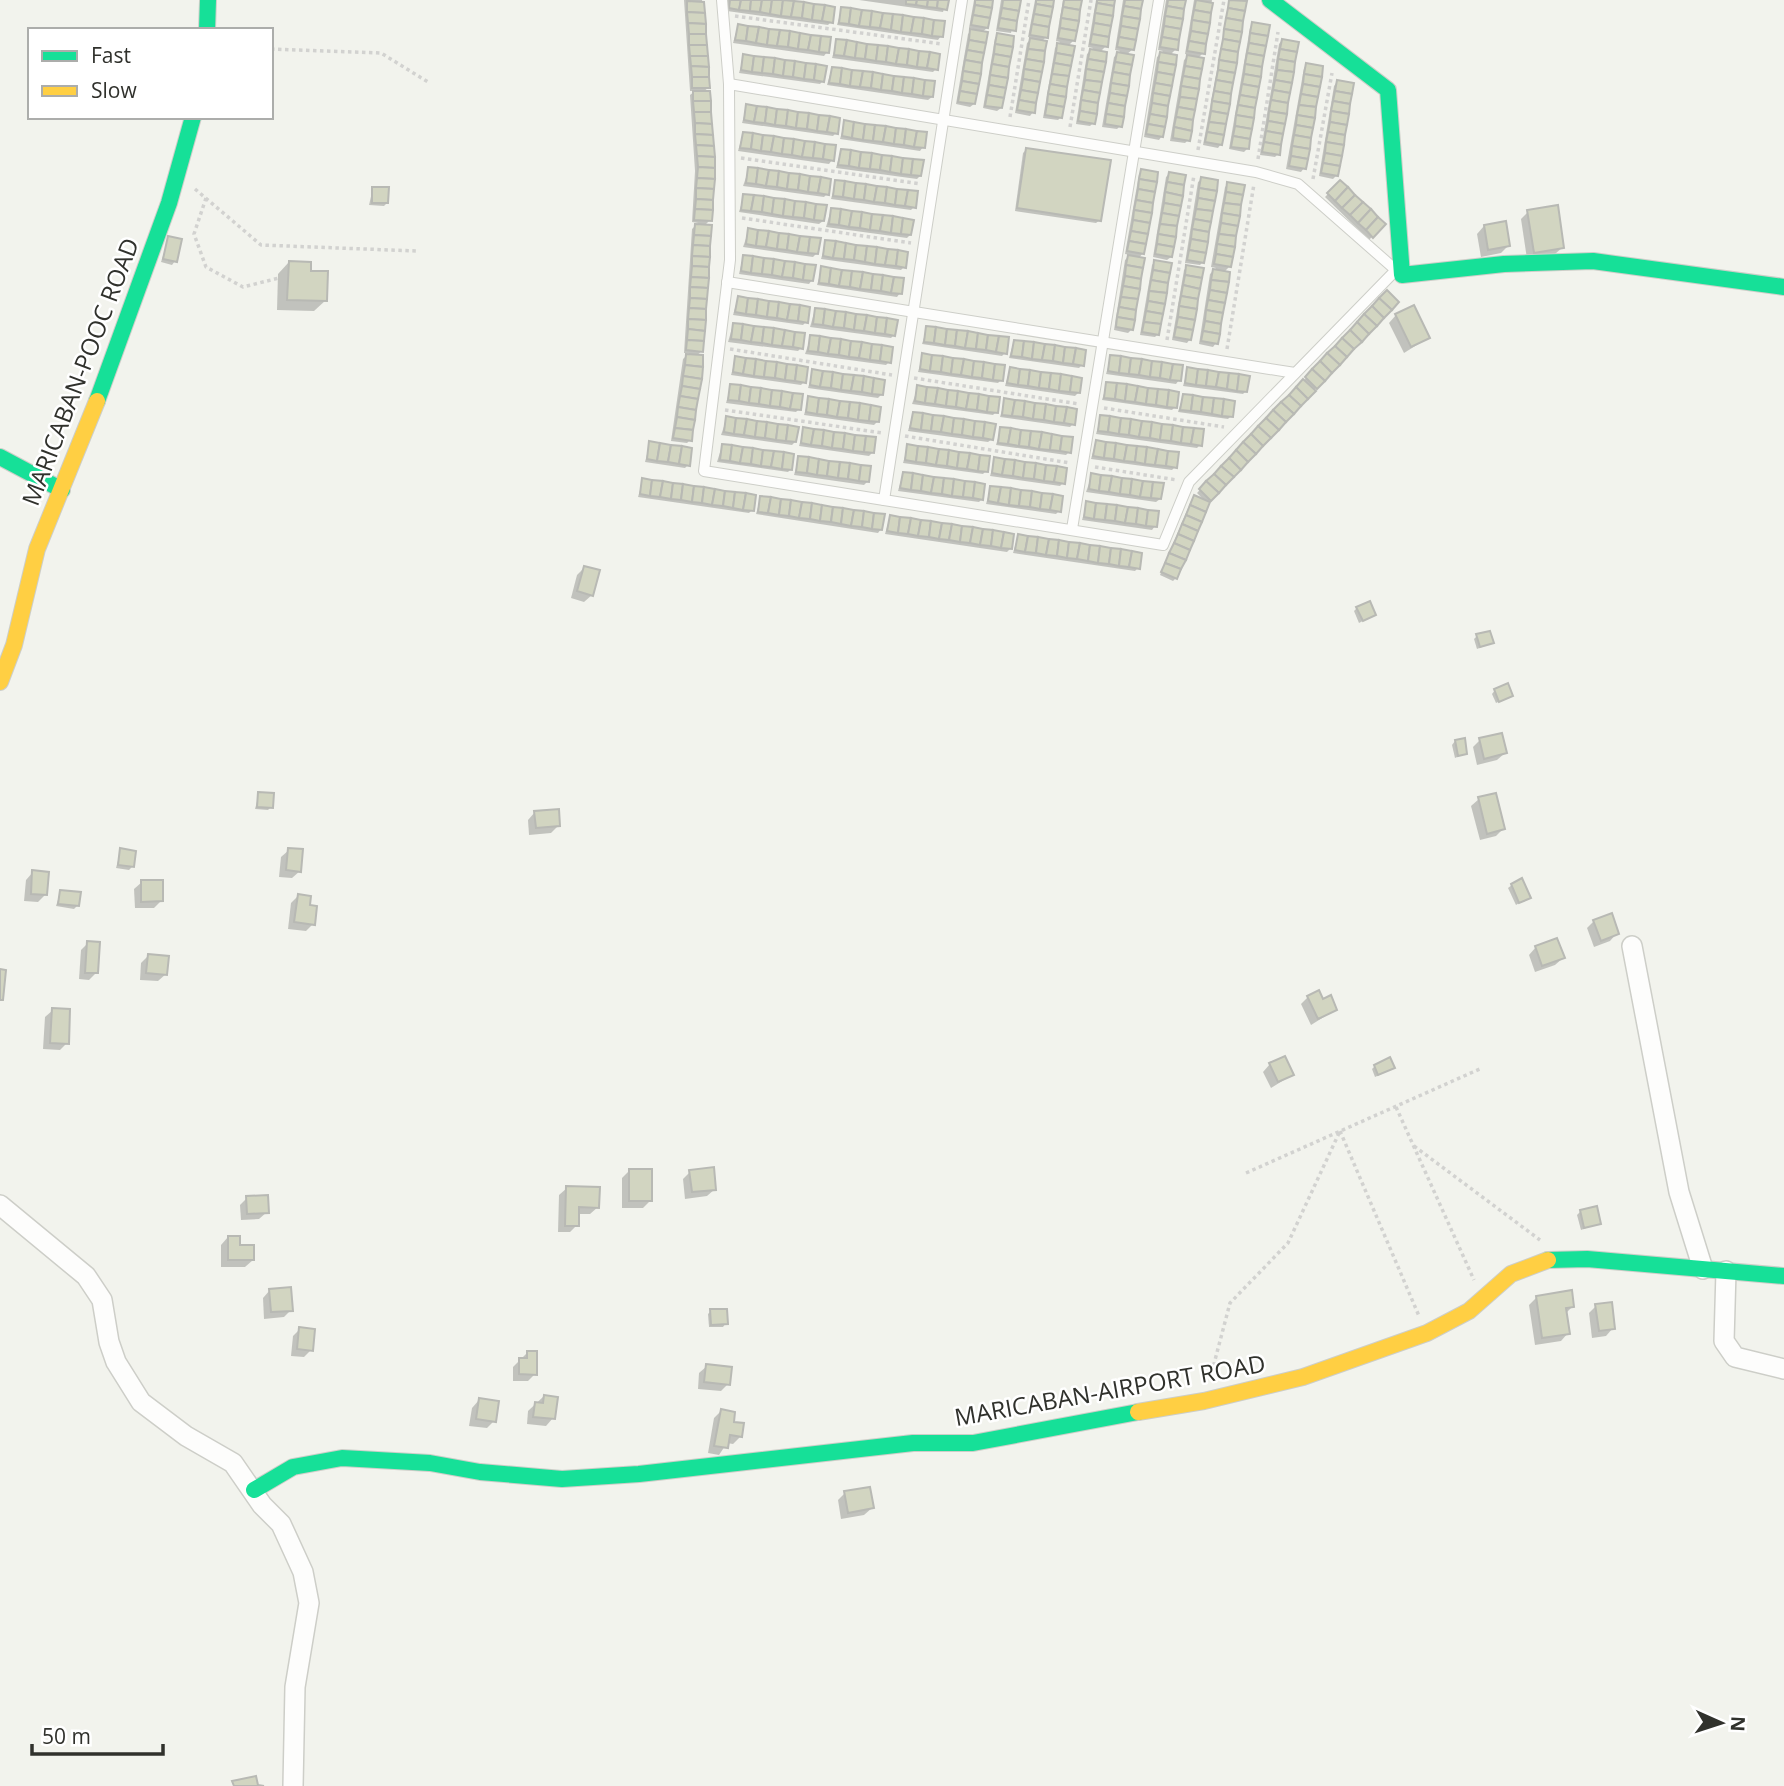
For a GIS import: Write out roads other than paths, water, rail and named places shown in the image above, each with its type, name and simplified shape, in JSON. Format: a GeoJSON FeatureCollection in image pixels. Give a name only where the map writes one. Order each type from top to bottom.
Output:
{"type":"FeatureCollection","features":[{"type":"Feature","properties":{"kind":"street"},"geometry":{"type":"LineString","coordinates":[[206,28],[208,0]]}},
{"type":"Feature","properties":{"kind":"street"},"geometry":{"type":"LineString","coordinates":[[1276,5],[1388,90],[1399,272],[1593,261],[1784,287]]}},
{"type":"Feature","properties":{"kind":"street","name":"MARICABAN-POOC ROAD"},"geometry":{"type":"LineString","coordinates":[[0,682],[7,641],[37,549],[111,366],[177,174],[192,119]]}},
{"type":"Feature","properties":{"kind":"street"},"geometry":{"type":"LineString","coordinates":[[0,457],[62,490]]}},
{"type":"Feature","properties":{"kind":"street"},"geometry":{"type":"LineString","coordinates":[[1632,946],[1679,1192],[1703,1269]]}},
{"type":"Feature","properties":{"kind":"street"},"geometry":{"type":"LineString","coordinates":[[0,1205],[86,1276],[102,1300],[109,1342],[116,1362],[141,1402],[186,1436],[233,1463],[262,1505],[281,1524],[303,1572],[309,1603],[295,1687],[293,1786]]}},
{"type":"Feature","properties":{"kind":"street","name":"MARICABAN-AIRPORT ROAD"},"geometry":{"type":"LineString","coordinates":[[254,1490],[293,1467],[342,1458],[430,1463],[480,1472],[562,1479],[639,1474],[913,1443],[972,1443],[1043,1428],[1204,1401],[1303,1377],[1427,1333],[1469,1311],[1511,1274],[1549,1260],[1566,1259],[1784,1276]]}},
{"type":"Feature","properties":{"kind":"street"},"geometry":{"type":"LineString","coordinates":[[1726,1271],[1724,1341],[1735,1357],[1784,1369]]}},
{"type":"Feature","properties":{"kind":"lane"},"geometry":{"type":"LineString","coordinates":[[722,0],[729,83],[730,216],[727,282],[705,471],[1072,528],[1163,545],[1189,482],[1295,373],[1399,272],[1297,184],[1256,172],[729,83]]}},
{"type":"Feature","properties":{"kind":"lane"},"geometry":{"type":"LineString","coordinates":[[884,500],[962,0]]}},
{"type":"Feature","properties":{"kind":"lane"},"geometry":{"type":"LineString","coordinates":[[1072,528],[1159,0]]}},
{"type":"Feature","properties":{"kind":"lane"},"geometry":{"type":"LineString","coordinates":[[727,282],[1295,373]]}}]}
